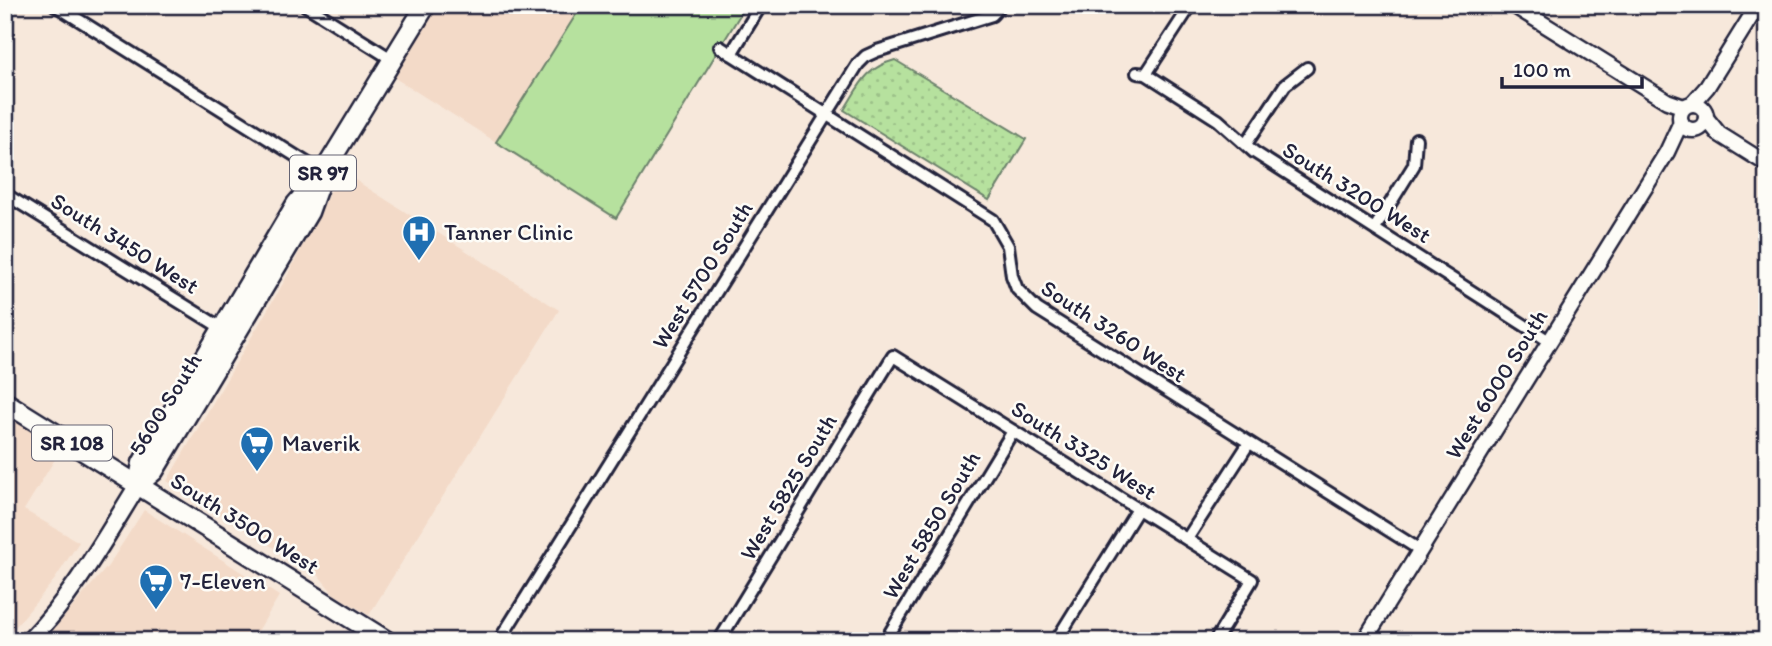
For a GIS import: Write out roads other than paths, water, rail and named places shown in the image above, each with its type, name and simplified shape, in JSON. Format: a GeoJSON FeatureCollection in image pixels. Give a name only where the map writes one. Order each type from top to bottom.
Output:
{"type":"FeatureCollection","features":[{"type":"Feature","properties":{"kind":"main road","name":"5600 South"},"geometry":{"type":"LineString","coordinates":[[138,485],[142,463],[296,204],[323,173],[426,5]]}},
{"type":"Feature","properties":{"kind":"main road","name":"5600 South"},"geometry":{"type":"LineString","coordinates":[[138,485],[154,471],[303,223],[323,173]]}},
{"type":"Feature","properties":{"kind":"main road","name":"South 3500 West"},"geometry":{"type":"LineString","coordinates":[[5,402],[374,637]]}},
{"type":"Feature","properties":{"kind":"main road","name":"SR 97"},"geometry":{"type":"LineString","coordinates":[[29,641],[51,617],[104,541],[138,485]]}},
{"type":"Feature","properties":{"kind":"street"},"geometry":{"type":"LineString","coordinates":[[55,5],[323,173]]}},
{"type":"Feature","properties":{"kind":"street"},"geometry":{"type":"LineString","coordinates":[[305,5],[393,60]]}},
{"type":"Feature","properties":{"kind":"street"},"geometry":{"type":"LineString","coordinates":[[731,54],[761,5]]}},
{"type":"Feature","properties":{"kind":"street","name":"West 5700 South"},"geometry":{"type":"LineString","coordinates":[[499,641],[858,64],[877,51],[992,15],[1001,5]]}},
{"type":"Feature","properties":{"kind":"street","name":"South 3200 West"},"geometry":{"type":"LineString","coordinates":[[1191,5],[1142,74],[1218,120],[1254,152],[1549,341]]}},
{"type":"Feature","properties":{"kind":"street"},"geometry":{"type":"LineString","coordinates":[[1513,5],[1767,164]]}},
{"type":"Feature","properties":{"kind":"street","name":"West 6000 South"},"geometry":{"type":"LineString","coordinates":[[1364,641],[1758,5]]}},
{"type":"Feature","properties":{"kind":"street","name":"South 3260 West"},"geometry":{"type":"LineString","coordinates":[[720,47],[993,220],[1008,246],[1012,276],[1017,289],[1037,309],[1420,550]]}},
{"type":"Feature","properties":{"kind":"street"},"geometry":{"type":"LineString","coordinates":[[1246,144],[1285,85],[1307,68]]}},
{"type":"Feature","properties":{"kind":"street"},"geometry":{"type":"LineString","coordinates":[[1375,228],[1414,165],[1416,139]]}},
{"type":"Feature","properties":{"kind":"street","name":"South 3450 West"},"geometry":{"type":"LineString","coordinates":[[5,194],[223,329]]}},
{"type":"Feature","properties":{"kind":"street","name":"South 3325 West"},"geometry":{"type":"LineString","coordinates":[[893,356],[1252,580],[1215,641]]}},
{"type":"Feature","properties":{"kind":"street","name":"West 5825 South"},"geometry":{"type":"LineString","coordinates":[[719,641],[893,356]]}},
{"type":"Feature","properties":{"kind":"street","name":"West 5850 South"},"geometry":{"type":"LineString","coordinates":[[885,641],[1013,431]]}},
{"type":"Feature","properties":{"kind":"street"},"geometry":{"type":"LineString","coordinates":[[1187,538],[1250,443]]}},
{"type":"Feature","properties":{"kind":"street"},"geometry":{"type":"LineString","coordinates":[[1056,641],[1138,509]]}},
{"type":"Feature","properties":{"kind":"place","name":"Tanner Clinic"},"geometry":{"type":"Point","coordinates":[419,262]}},
{"type":"Feature","properties":{"kind":"place","name":"Maverik"},"geometry":{"type":"Point","coordinates":[257,473]}},
{"type":"Feature","properties":{"kind":"place","name":"7-Eleven"},"geometry":{"type":"Point","coordinates":[156,611]}}]}
